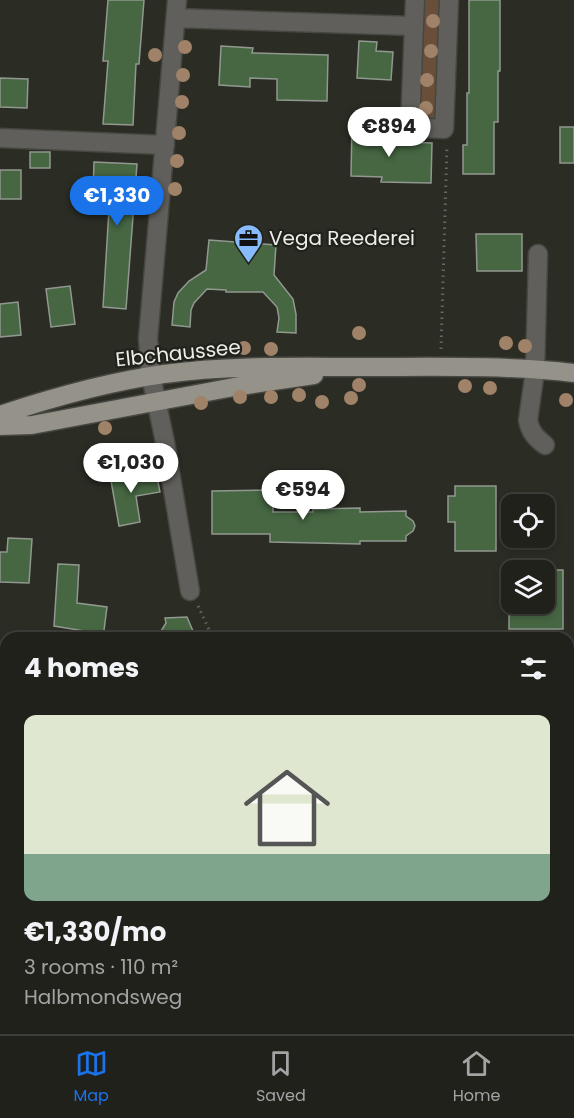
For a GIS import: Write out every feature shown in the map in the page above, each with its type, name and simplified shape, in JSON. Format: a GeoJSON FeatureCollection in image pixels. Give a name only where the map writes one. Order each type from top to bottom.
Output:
{"type":"FeatureCollection","features":[{"type":"Feature","properties":{"kind":"main road","name":"Elbchaussee"},"geometry":{"type":"LineString","coordinates":[[0,415],[76,391],[151,376],[249,367],[441,366],[574,374]]}},
{"type":"Feature","properties":{"kind":"main road","name":"Elbchaussee"},"geometry":{"type":"LineString","coordinates":[[0,426],[32,425],[234,387],[366,367]]}},
{"type":"Feature","properties":{"kind":"street"},"geometry":{"type":"LineString","coordinates":[[415,0],[410,127],[444,129],[449,0]]}},
{"type":"Feature","properties":{"kind":"street"},"geometry":{"type":"LineString","coordinates":[[190,591],[165,442],[151,376],[149,327],[176,9],[413,26]]}},
{"type":"Feature","properties":{"kind":"street"},"geometry":{"type":"LineString","coordinates":[[0,138],[165,145]]}},
{"type":"Feature","properties":{"kind":"street"},"geometry":{"type":"LineString","coordinates":[[538,254],[535,371],[528,420],[534,436],[545,446]]}},
{"type":"Feature","properties":{"kind":"path"},"geometry":{"type":"LineString","coordinates":[[441,366],[447,138],[444,129]]}},
{"type":"Feature","properties":{"kind":"path"},"geometry":{"type":"LineString","coordinates":[[190,591],[210,632]]}},
{"type":"Feature","properties":{"kind":"shaded area"},"geometry":{"type":"Polygon","coordinates":[[[422,0],[443,0],[436,116],[431,120],[419,116],[422,0]]]}},
{"type":"Feature","properties":{"kind":"building"},"geometry":{"type":"Polygon","coordinates":[[[108,0],[144,0],[139,64],[136,64],[133,125],[103,124],[108,61],[103,61],[108,0]]]}},
{"type":"Feature","properties":{"kind":"building"},"geometry":{"type":"Polygon","coordinates":[[[469,0],[500,0],[500,71],[498,71],[498,122],[494,122],[494,174],[463,174],[463,145],[467,145],[467,93],[469,93],[469,0]]]}},
{"type":"Feature","properties":{"kind":"building"},"geometry":{"type":"Polygon","coordinates":[[[359,41],[377,42],[376,51],[393,52],[391,80],[357,78],[359,41]]]}},
{"type":"Feature","properties":{"kind":"building"},"geometry":{"type":"Polygon","coordinates":[[[221,46],[253,48],[252,53],[328,55],[327,101],[277,100],[277,79],[250,78],[250,87],[219,85],[221,46]]]}},
{"type":"Feature","properties":{"kind":"building"},"geometry":{"type":"Polygon","coordinates":[[[0,78],[28,79],[27,108],[0,107],[0,78]]]}},
{"type":"Feature","properties":{"kind":"building"},"geometry":{"type":"Polygon","coordinates":[[[352,125],[376,126],[376,141],[432,143],[431,183],[381,182],[382,177],[351,176],[352,125]]]}},
{"type":"Feature","properties":{"kind":"building"},"geometry":{"type":"Polygon","coordinates":[[[560,127],[574,127],[574,163],[560,163],[560,127]]]}},
{"type":"Feature","properties":{"kind":"building"},"geometry":{"type":"Polygon","coordinates":[[[30,152],[50,152],[50,168],[30,168],[30,152]]]}},
{"type":"Feature","properties":{"kind":"building"},"geometry":{"type":"Polygon","coordinates":[[[94,162],[137,164],[126,309],[103,307],[110,193],[93,192],[94,162]]]}},
{"type":"Feature","properties":{"kind":"building"},"geometry":{"type":"Polygon","coordinates":[[[0,170],[21,170],[21,199],[0,199],[0,170]]]}},
{"type":"Feature","properties":{"kind":"building"},"geometry":{"type":"Polygon","coordinates":[[[476,234],[522,234],[522,271],[477,271],[476,234]]]}},
{"type":"Feature","properties":{"kind":"building"},"geometry":{"type":"Polygon","coordinates":[[[209,240],[276,245],[274,275],[293,299],[296,333],[277,332],[279,318],[277,307],[263,292],[226,292],[226,290],[207,289],[194,303],[191,310],[190,327],[172,325],[174,302],[178,293],[189,281],[206,270],[209,240]]]}},
{"type":"Feature","properties":{"kind":"building"},"geometry":{"type":"Polygon","coordinates":[[[70,286],[75,324],[51,327],[46,289],[70,286]]]}},
{"type":"Feature","properties":{"kind":"building"},"geometry":{"type":"Polygon","coordinates":[[[18,302],[21,335],[0,337],[0,304],[18,302]]]}},
{"type":"Feature","properties":{"kind":"building"},"geometry":{"type":"Polygon","coordinates":[[[144,468],[146,479],[157,477],[160,492],[136,496],[140,522],[119,526],[110,475],[144,468]]]}},
{"type":"Feature","properties":{"kind":"building"},"geometry":{"type":"Polygon","coordinates":[[[455,486],[496,486],[496,551],[455,551],[455,522],[448,522],[448,496],[455,496],[455,486]]]}},
{"type":"Feature","properties":{"kind":"building"},"geometry":{"type":"Polygon","coordinates":[[[273,490],[273,512],[313,512],[313,509],[360,508],[360,512],[406,511],[406,516],[413,521],[415,526],[413,531],[406,536],[406,541],[360,541],[360,544],[270,542],[270,534],[212,534],[212,491],[273,490]]]}},
{"type":"Feature","properties":{"kind":"building"},"geometry":{"type":"Polygon","coordinates":[[[8,538],[32,539],[29,583],[0,582],[0,552],[7,552],[8,538]]]}},
{"type":"Feature","properties":{"kind":"building"},"geometry":{"type":"Polygon","coordinates":[[[58,564],[79,565],[77,603],[107,607],[104,632],[85,632],[54,626],[58,564]]]}},
{"type":"Feature","properties":{"kind":"building"},"geometry":{"type":"Polygon","coordinates":[[[555,570],[563,570],[563,629],[509,629],[509,614],[555,614],[555,570]]]}},
{"type":"Feature","properties":{"kind":"building"},"geometry":{"type":"Polygon","coordinates":[[[187,617],[193,632],[162,632],[166,623],[165,618],[187,617]]]}},
{"type":"Feature","properties":{"kind":"place","name":"Vega Reederei"},"geometry":{"type":"Point","coordinates":[248,264]}}]}
